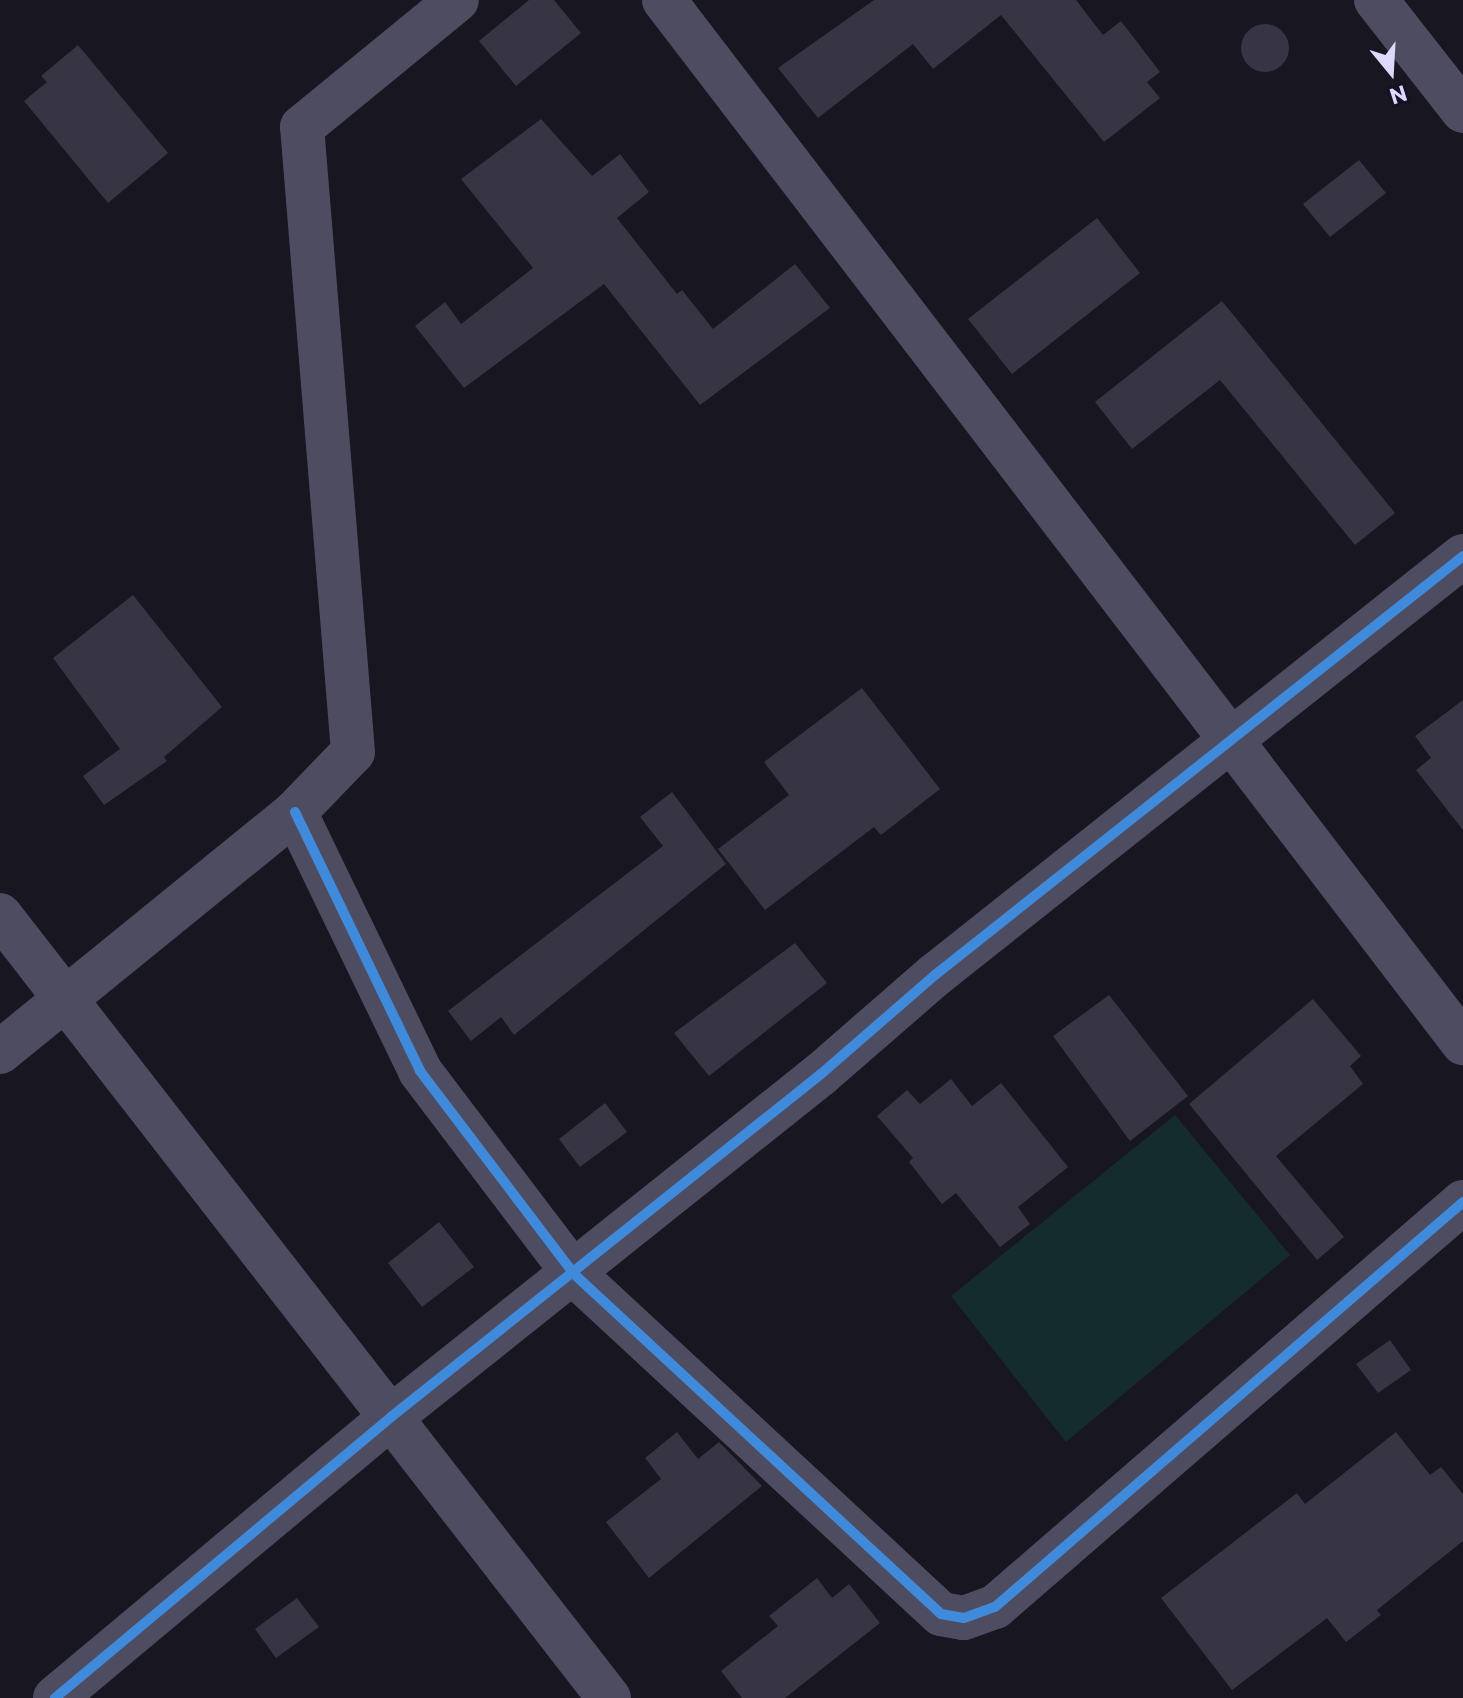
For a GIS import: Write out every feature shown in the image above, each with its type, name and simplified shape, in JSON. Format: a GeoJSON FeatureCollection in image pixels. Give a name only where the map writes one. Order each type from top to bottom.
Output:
{"type":"FeatureCollection","features":[{"type":"Feature","properties":{"kind":"street"},"geometry":{"type":"LineString","coordinates":[[0,1052],[295,812],[353,752],[302,127],[457,0]]}},
{"type":"Feature","properties":{"kind":"street"},"geometry":{"type":"LineString","coordinates":[[664,0],[1463,1043]]}},
{"type":"Feature","properties":{"kind":"street"},"geometry":{"type":"LineString","coordinates":[[1376,0],[1463,111]]}},
{"type":"Feature","properties":{"kind":"street"},"geometry":{"type":"LineString","coordinates":[[55,1698],[391,1417],[574,1274],[1230,740],[1463,556]]}},
{"type":"Feature","properties":{"kind":"street"},"geometry":{"type":"LineString","coordinates":[[295,812],[420,1071],[574,1274],[941,1614],[964,1618],[995,1607],[1463,1202]]}},
{"type":"Feature","properties":{"kind":"street"},"geometry":{"type":"LineString","coordinates":[[0,915],[609,1698]]}},
{"type":"Feature","properties":{"kind":"green space"},"geometry":{"type":"Polygon","coordinates":[[[1175,1115],[1290,1255],[1066,1442],[951,1296],[1175,1115]]]}},
{"type":"Feature","properties":{"kind":"building"},"geometry":{"type":"Polygon","coordinates":[[[529,0],[554,0],[581,33],[516,86],[479,41],[529,0]]]}},
{"type":"Feature","properties":{"kind":"building"},"geometry":{"type":"Polygon","coordinates":[[[874,0],[1076,0],[1103,35],[1121,21],[1160,72],[1147,82],[1160,98],[1104,142],[1001,15],[933,69],[913,44],[818,118],[778,68],[874,0]]]}},
{"type":"Feature","properties":{"kind":"building"},"geometry":{"type":"Polygon","coordinates":[[[1265,24],[1282,31],[1289,48],[1282,65],[1265,72],[1248,65],[1241,48],[1248,31],[1265,24]]]}},
{"type":"Feature","properties":{"kind":"building"},"geometry":{"type":"Polygon","coordinates":[[[78,45],[168,153],[108,203],[24,101],[47,82],[41,76],[78,45]]]}},
{"type":"Feature","properties":{"kind":"building"},"geometry":{"type":"Polygon","coordinates":[[[541,119],[592,176],[620,154],[649,192],[617,218],[677,294],[682,290],[713,329],[795,264],[830,308],[700,405],[604,284],[464,388],[415,326],[445,302],[461,324],[533,268],[461,179],[541,119]]]}},
{"type":"Feature","properties":{"kind":"building"},"geometry":{"type":"Polygon","coordinates":[[[1359,160],[1386,193],[1330,237],[1303,204],[1359,160]]]}},
{"type":"Feature","properties":{"kind":"building"},"geometry":{"type":"Polygon","coordinates":[[[1097,218],[1140,273],[1012,374],[968,319],[1097,218]]]}},
{"type":"Feature","properties":{"kind":"building"},"geometry":{"type":"Polygon","coordinates":[[[1222,301],[1395,513],[1355,545],[1220,380],[1132,449],[1095,402],[1222,301]]]}},
{"type":"Feature","properties":{"kind":"building"},"geometry":{"type":"Polygon","coordinates":[[[133,595],[222,707],[164,757],[167,761],[104,805],[83,776],[120,749],[53,658],[133,595]]]}},
{"type":"Feature","properties":{"kind":"building"},"geometry":{"type":"Polygon","coordinates":[[[862,688],[940,789],[881,835],[874,827],[765,910],[718,849],[789,795],[764,762],[862,688]]]}},
{"type":"Feature","properties":{"kind":"building"},"geometry":{"type":"Polygon","coordinates":[[[1463,700],[1463,830],[1416,770],[1431,758],[1415,736],[1463,700]]]}},
{"type":"Feature","properties":{"kind":"building"},"geometry":{"type":"Polygon","coordinates":[[[672,792],[726,864],[514,1035],[501,1017],[471,1041],[448,1011],[663,846],[640,817],[672,792]]]}},
{"type":"Feature","properties":{"kind":"building"},"geometry":{"type":"Polygon","coordinates":[[[795,943],[827,983],[709,1076],[674,1033],[795,943]]]}},
{"type":"Feature","properties":{"kind":"building"},"geometry":{"type":"Polygon","coordinates":[[[1109,995],[1188,1096],[1130,1141],[1053,1036],[1109,995]]]}},
{"type":"Feature","properties":{"kind":"building"},"geometry":{"type":"Polygon","coordinates":[[[1313,999],[1361,1056],[1350,1066],[1363,1084],[1276,1156],[1344,1237],[1317,1260],[1189,1104],[1313,999]]]}},
{"type":"Feature","properties":{"kind":"building"},"geometry":{"type":"Polygon","coordinates":[[[951,1079],[972,1106],[1001,1083],[1068,1167],[1018,1207],[1030,1224],[1000,1247],[956,1193],[942,1204],[909,1162],[913,1158],[877,1116],[907,1090],[920,1104],[951,1079]]]}},
{"type":"Feature","properties":{"kind":"building"},"geometry":{"type":"Polygon","coordinates":[[[605,1103],[627,1132],[580,1167],[559,1139],[605,1103]]]}},
{"type":"Feature","properties":{"kind":"building"},"geometry":{"type":"Polygon","coordinates":[[[439,1222],[474,1267],[422,1307],[388,1263],[439,1222]]]}},
{"type":"Feature","properties":{"kind":"building"},"geometry":{"type":"Polygon","coordinates":[[[1390,1340],[1411,1370],[1378,1393],[1356,1364],[1390,1340]]]}},
{"type":"Feature","properties":{"kind":"building"},"geometry":{"type":"Polygon","coordinates":[[[677,1432],[698,1459],[719,1442],[762,1486],[649,1578],[606,1522],[661,1479],[645,1458],[677,1432]]]}},
{"type":"Feature","properties":{"kind":"building"},"geometry":{"type":"Polygon","coordinates":[[[1396,1432],[1430,1475],[1441,1467],[1463,1494],[1463,1541],[1377,1610],[1381,1615],[1346,1642],[1327,1618],[1232,1690],[1161,1598],[1297,1493],[1305,1504],[1396,1432]]]}},
{"type":"Feature","properties":{"kind":"building"},"geometry":{"type":"Polygon","coordinates":[[[817,1578],[832,1598],[849,1584],[880,1623],[785,1698],[742,1698],[721,1671],[778,1626],[769,1616],[817,1578]]]}},
{"type":"Feature","properties":{"kind":"building"},"geometry":{"type":"Polygon","coordinates":[[[297,1598],[319,1627],[276,1658],[255,1629],[297,1598]]]}},
{"type":"Feature","properties":{"kind":"cycle path"},"geometry":{"type":"LineString","coordinates":[[55,1698],[391,1417],[821,1074],[935,975],[1463,556]]}},
{"type":"Feature","properties":{"kind":"cycle path"},"geometry":{"type":"LineString","coordinates":[[295,812],[420,1071],[574,1274],[941,1614],[964,1618],[995,1607],[1463,1202]]}}]}
